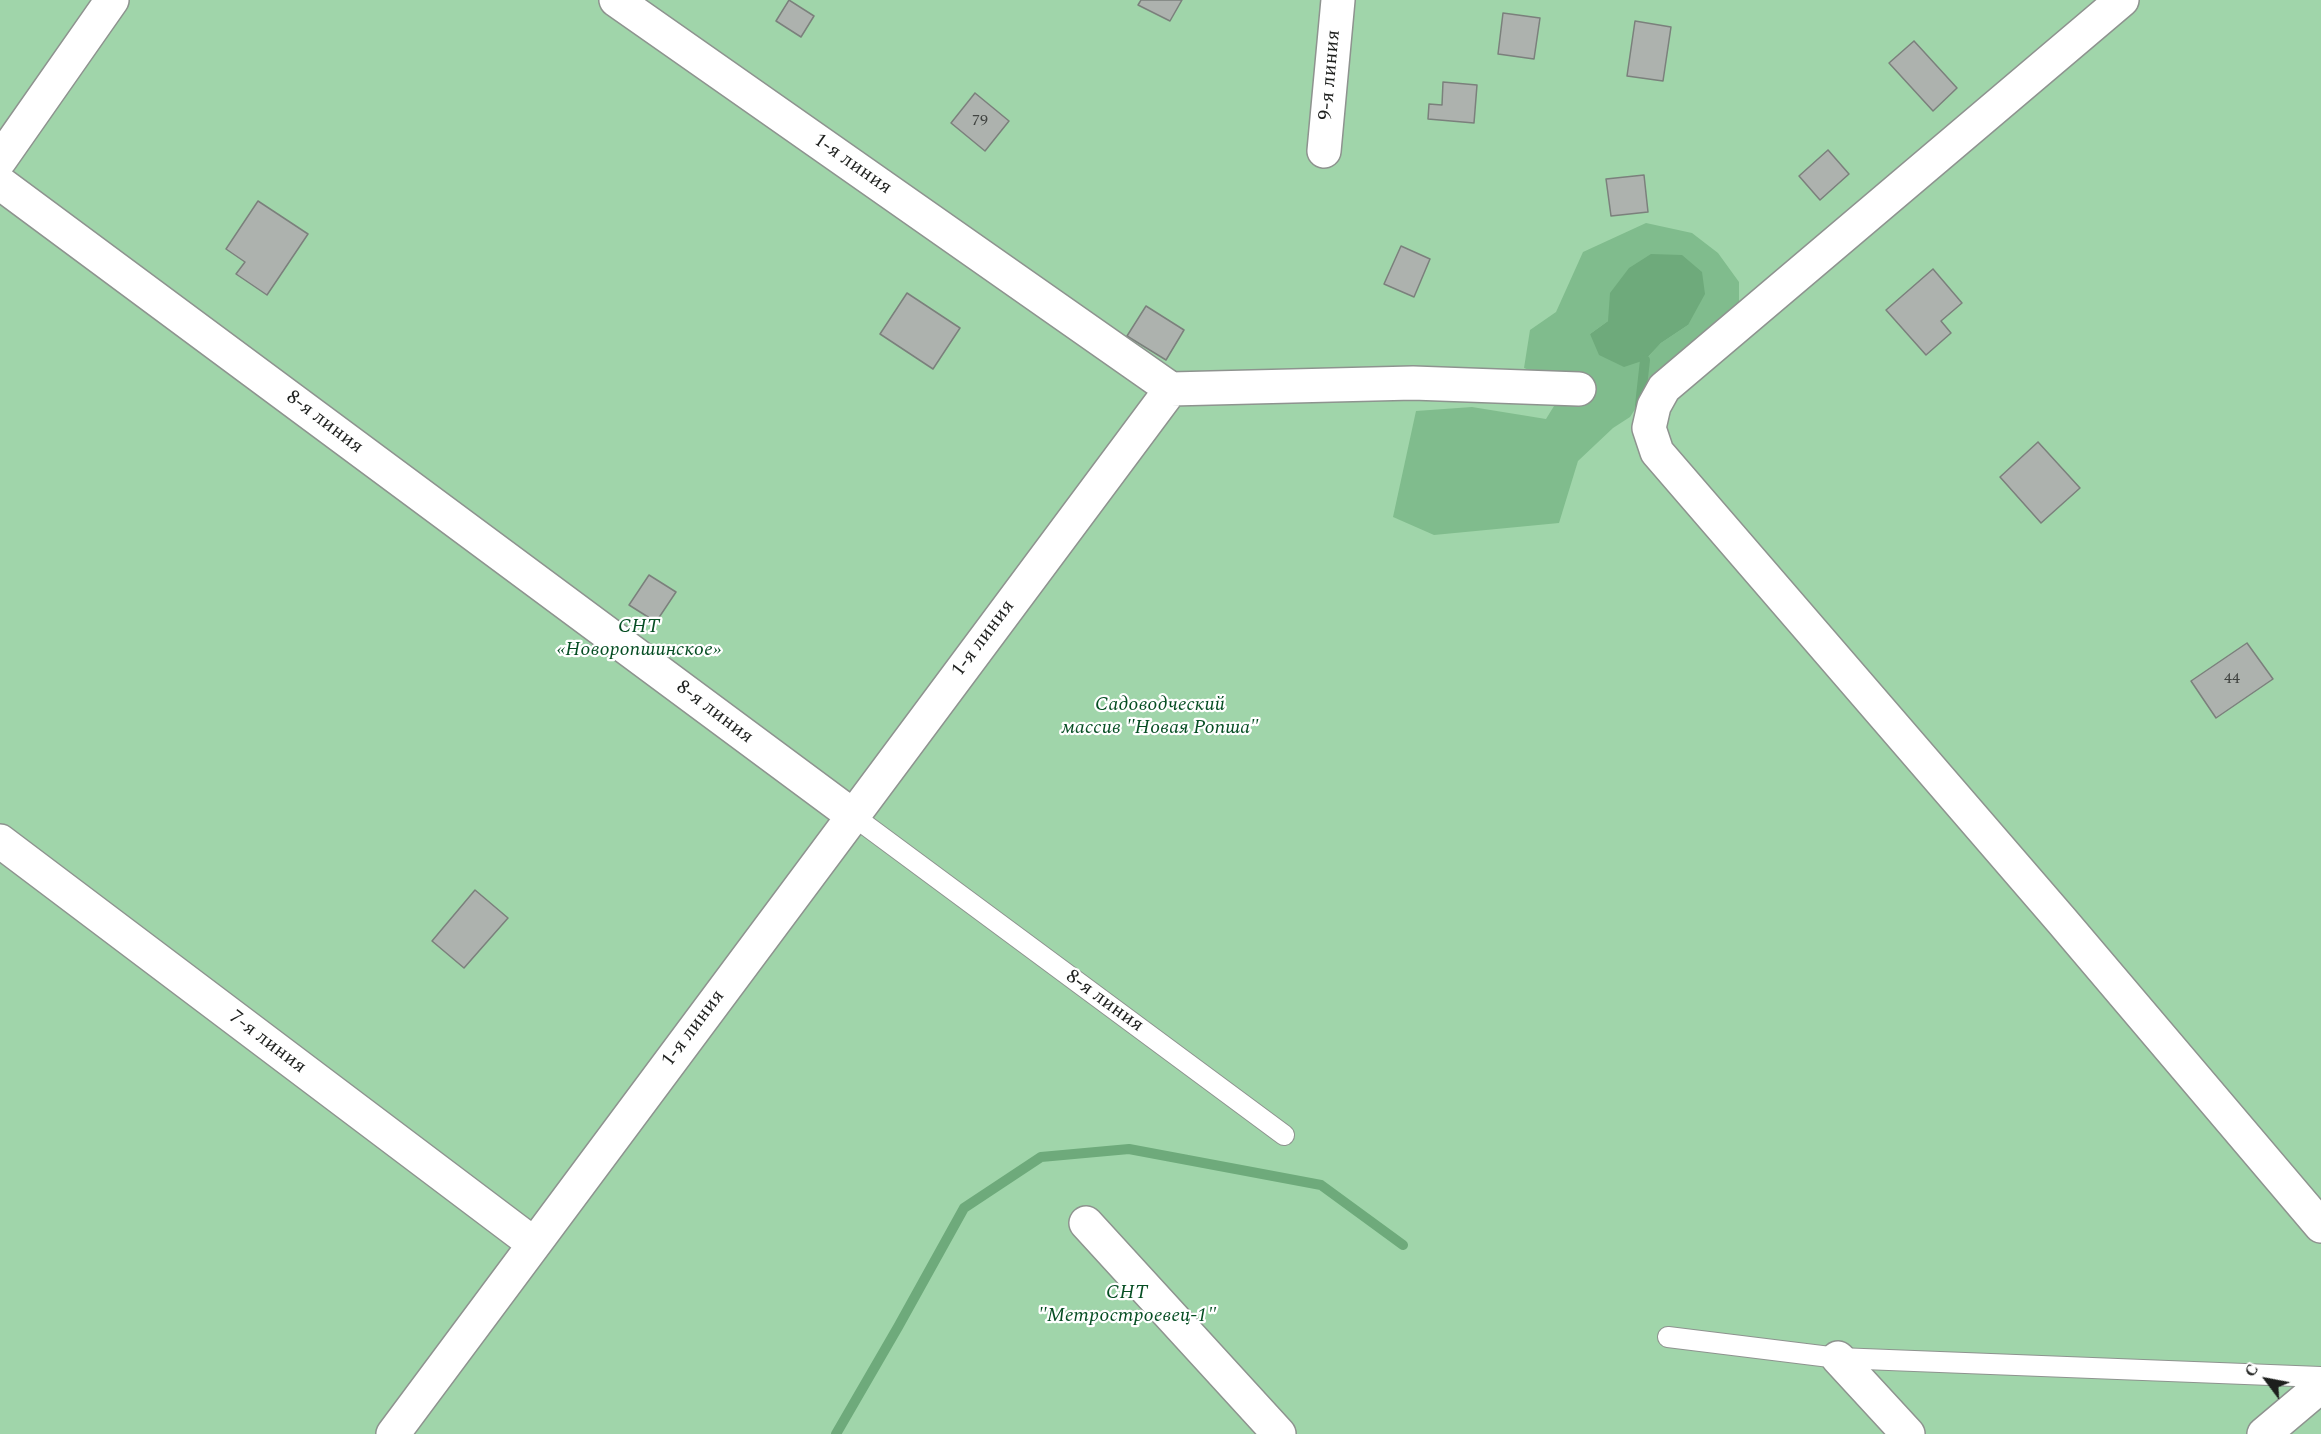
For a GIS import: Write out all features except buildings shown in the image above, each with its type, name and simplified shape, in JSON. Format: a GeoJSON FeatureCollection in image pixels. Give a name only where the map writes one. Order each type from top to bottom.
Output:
{"type":"FeatureCollection","features":[{"type":"Feature","properties":{"kind":"street"},"geometry":{"type":"LineString","coordinates":[[0,160],[112,0]]}},
{"type":"Feature","properties":{"kind":"street","name":"1-я линия"},"geometry":{"type":"LineString","coordinates":[[393,1434],[1171,388],[616,0]]}},
{"type":"Feature","properties":{"kind":"street","name":"9-я линия"},"geometry":{"type":"LineString","coordinates":[[1324,151],[1338,0]]}},
{"type":"Feature","properties":{"kind":"street"},"geometry":{"type":"LineString","coordinates":[[2122,0],[1664,388],[1654,406],[1649,428],[1657,452],[2055,912],[2321,1226]]}},
{"type":"Feature","properties":{"kind":"street","name":"8-я линия"},"geometry":{"type":"LineString","coordinates":[[0,183],[852,815]]}},
{"type":"Feature","properties":{"kind":"street"},"geometry":{"type":"LineString","coordinates":[[1171,388],[1413,383],[1579,389]]}},
{"type":"Feature","properties":{"kind":"street","name":"7-я линия"},"geometry":{"type":"LineString","coordinates":[[0,841],[534,1244]]}},
{"type":"Feature","properties":{"kind":"street"},"geometry":{"type":"LineString","coordinates":[[1086,1223],[1279,1434]]}},
{"type":"Feature","properties":{"kind":"street"},"geometry":{"type":"LineString","coordinates":[[1838,1358],[1908,1434]]}},
{"type":"Feature","properties":{"kind":"street"},"geometry":{"type":"LineString","coordinates":[[2265,1434],[2321,1386]]}},
{"type":"Feature","properties":{"kind":"lane","name":"8-я линия"},"geometry":{"type":"LineString","coordinates":[[852,815],[1284,1135]]}},
{"type":"Feature","properties":{"kind":"lane"},"geometry":{"type":"LineString","coordinates":[[1668,1337],[1838,1358],[2321,1377]]}},
{"type":"Feature","properties":{"kind":"green space","name":"Садоводческий массив \"Новая Ропша\""},"geometry":{"type":"Polygon","coordinates":[[[0,0],[2321,0],[2321,1434],[0,1434],[0,0]]]}},
{"type":"Feature","properties":{"kind":"shaded area"},"geometry":{"type":"Polygon","coordinates":[[[1646,223],[1692,233],[1718,253],[1739,282],[1739,306],[1652,383],[1630,417],[1613,428],[1578,461],[1559,523],[1434,535],[1393,517],[1416,411],[1472,407],[1546,419],[1567,385],[1524,368],[1530,330],[1556,312],[1583,252],[1646,223]],[[1608,321],[1590,334],[1645,360],[1661,343],[1688,325],[1608,321]]]}},
{"type":"Feature","properties":{"kind":"shaded area"},"geometry":{"type":"Polygon","coordinates":[[[1651,254],[1682,255],[1702,272],[1705,294],[1688,325],[1661,343],[1645,360],[1624,367],[1599,355],[1590,334],[1608,321],[1610,293],[1629,268],[1651,254]]]}},
{"type":"Feature","properties":{"kind":"waterway"},"geometry":{"type":"LineString","coordinates":[[1640,405],[1645,360]]}},
{"type":"Feature","properties":{"kind":"waterway"},"geometry":{"type":"LineString","coordinates":[[836,1434],[964,1208],[1041,1157],[1129,1149],[1321,1185],[1403,1245]]}},
{"type":"Feature","properties":{"kind":"park label","name":"СНТ «Новоропшинское»"},"geometry":{"type":"Point","coordinates":[639,640]}},
{"type":"Feature","properties":{"kind":"park label","name":"СНТ \"Метростроевец-1\""},"geometry":{"type":"Point","coordinates":[1127,1306]}}]}
